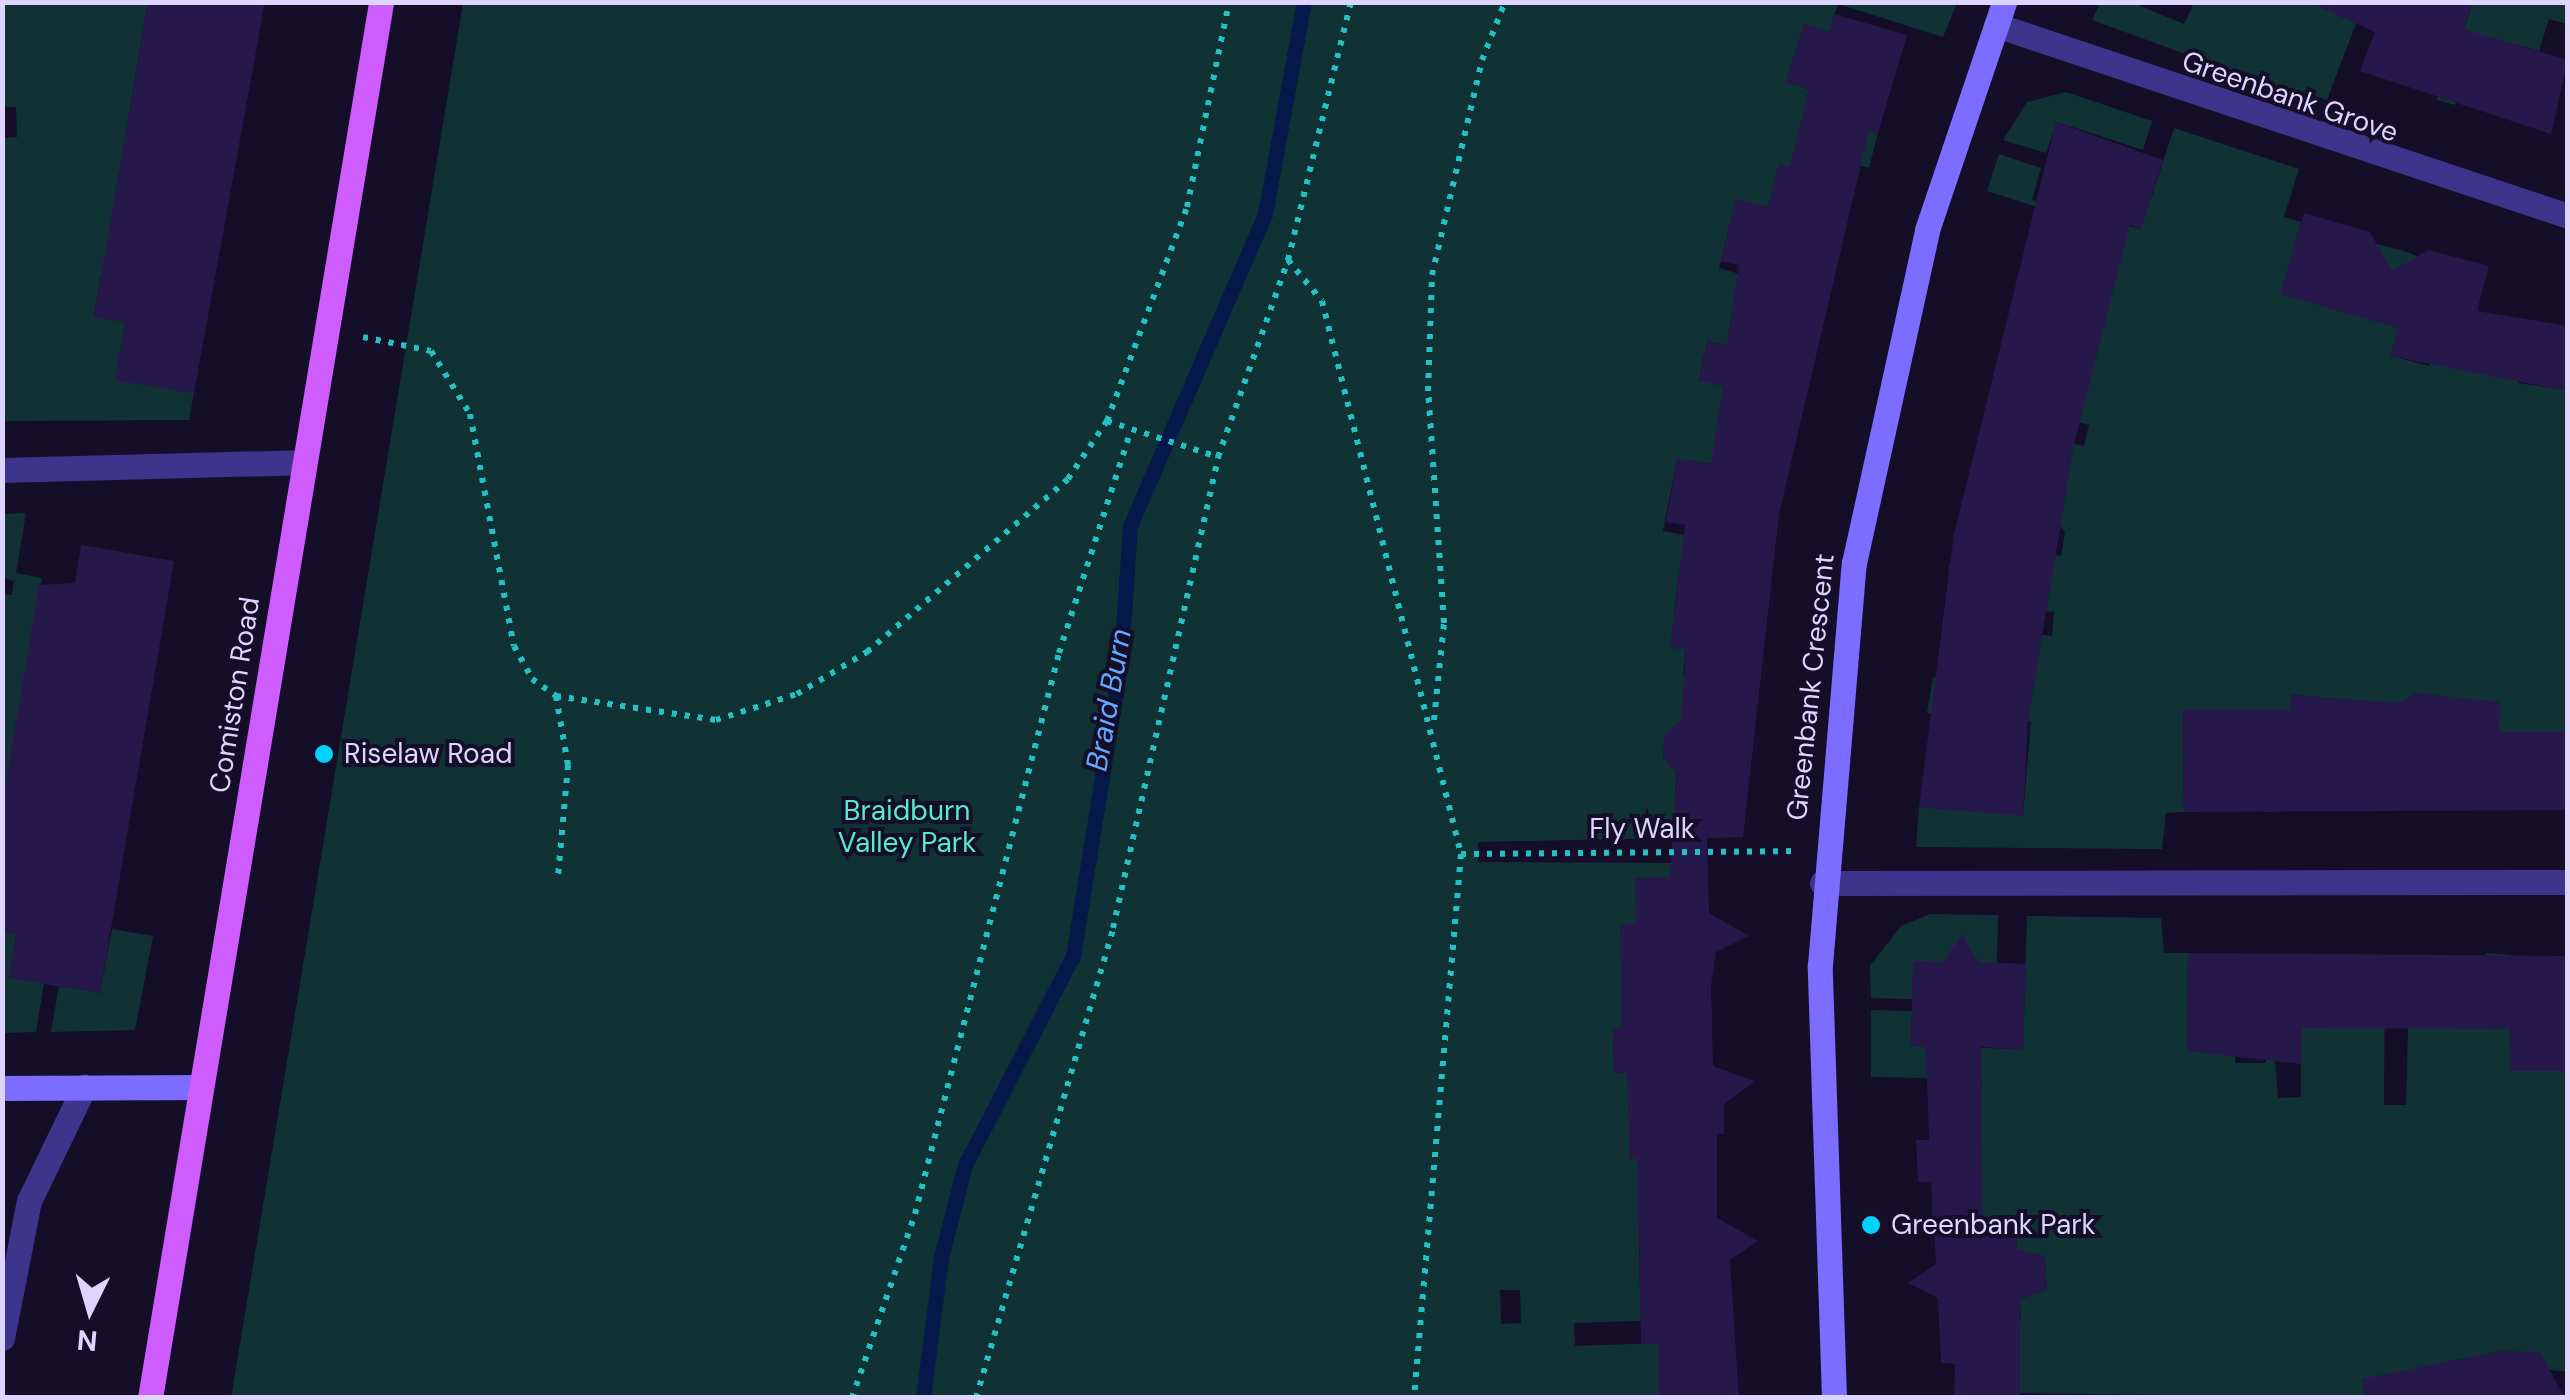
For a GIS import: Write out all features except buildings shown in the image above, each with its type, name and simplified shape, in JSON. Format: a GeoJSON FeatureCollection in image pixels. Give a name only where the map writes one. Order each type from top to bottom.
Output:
{"type":"FeatureCollection","features":[{"type":"Feature","properties":{"kind":"main road","name":"Comiston Road"},"geometry":{"type":"LineString","coordinates":[[150,1398],[302,462],[382,2]]}},
{"type":"Feature","properties":{"kind":"street","name":"Greenbank Grove"},"geometry":{"type":"LineString","coordinates":[[2000,14],[2568,216]]}},
{"type":"Feature","properties":{"kind":"street","name":"Greenbank Crescent"},"geometry":{"type":"LineString","coordinates":[[1834,1398],[1824,851],[1880,420],[1927,230],[2000,14]]}},
{"type":"Feature","properties":{"kind":"street"},"geometry":{"type":"LineString","coordinates":[[2,470],[302,462]]}},
{"type":"Feature","properties":{"kind":"street"},"geometry":{"type":"LineString","coordinates":[[1822,883],[2568,882]]}},
{"type":"Feature","properties":{"kind":"street"},"geometry":{"type":"LineString","coordinates":[[2,1338],[29,1201],[84,1087]]}},
{"type":"Feature","properties":{"kind":"street"},"geometry":{"type":"LineString","coordinates":[[2,1088],[201,1088]]}},
{"type":"Feature","properties":{"kind":"path"},"geometry":{"type":"LineString","coordinates":[[556,696],[716,720],[797,694],[867,652],[1083,463],[1107,421],[1188,207],[1229,2]]}},
{"type":"Feature","properties":{"kind":"path"},"geometry":{"type":"LineString","coordinates":[[976,1398],[1113,928],[1218,456],[1288,260],[1351,2]]}},
{"type":"Feature","properties":{"kind":"path"},"geometry":{"type":"LineString","coordinates":[[1433,724],[1444,623],[1428,391],[1432,276],[1482,60],[1505,2]]}},
{"type":"Feature","properties":{"kind":"path"},"geometry":{"type":"LineString","coordinates":[[1288,260],[1322,301],[1433,724],[1462,854],[1414,1398]]}},
{"type":"Feature","properties":{"kind":"path"},"geometry":{"type":"LineString","coordinates":[[325,329],[431,351],[450,374],[470,414],[514,646],[556,696],[568,764],[558,876]]}},
{"type":"Feature","properties":{"kind":"path"},"geometry":{"type":"LineString","coordinates":[[1107,421],[1218,456]]}},
{"type":"Feature","properties":{"kind":"path"},"geometry":{"type":"LineString","coordinates":[[852,1398],[915,1214],[1059,654],[1131,430]]}},
{"type":"Feature","properties":{"kind":"path","name":"Fly Walk"},"geometry":{"type":"LineString","coordinates":[[1462,854],[1824,851]]}},
{"type":"Feature","properties":{"kind":"green space"},"geometry":{"type":"Polygon","coordinates":[[[148,2],[130,108],[160,114],[149,175],[119,171],[112,212],[142,217],[132,280],[101,275],[94,316],[125,322],[116,380],[194,393],[189,420],[3,421],[3,138],[17,137],[16,107],[3,107],[2,3],[148,2]]]}},
{"type":"Feature","properties":{"kind":"green space","name":"Braidburn Valley Park"},"geometry":{"type":"Polygon","coordinates":[[[463,3],[1957,3],[1943,37],[1838,4],[1829,32],[1804,24],[1786,82],[1811,90],[1806,111],[1878,133],[1869,168],[1795,148],[1790,167],[1779,165],[1768,207],[1736,200],[1719,268],[1750,277],[1744,309],[1732,312],[1728,338],[1736,347],[1707,341],[1699,380],[1728,387],[1711,464],[1677,459],[1663,531],[1699,538],[1695,575],[1679,574],[1674,611],[1690,613],[1683,675],[1756,684],[1665,734],[1663,757],[1677,766],[1675,796],[1693,798],[1674,838],[1478,842],[1478,862],[1708,863],[1702,1012],[1712,1012],[1712,1026],[1613,1028],[1614,1073],[1629,1073],[1630,1159],[1710,1157],[1639,1228],[1640,1293],[1693,1292],[1732,1318],[1574,1323],[1575,1346],[1658,1343],[1658,1397],[231,1398],[463,3]],[[1500,1290],[1501,1324],[1521,1323],[1520,1290],[1500,1290]]]}},
{"type":"Feature","properties":{"kind":"green space"},"geometry":{"type":"Polygon","coordinates":[[[2100,3],[2133,3],[2184,24],[2194,3],[2364,3],[2325,105],[2092,20],[2100,3]]]}},
{"type":"Feature","properties":{"kind":"green space"},"geometry":{"type":"Polygon","coordinates":[[[2463,3],[2567,3],[2567,24],[2549,19],[2539,51],[2496,39],[2484,79],[2465,73],[2455,105],[2437,100],[2472,6],[2463,3]]]}},
{"type":"Feature","properties":{"kind":"green space"},"geometry":{"type":"Polygon","coordinates":[[[2066,92],[2152,121],[2143,150],[2057,122],[2046,153],[2003,140],[2027,102],[2066,92]]]}},
{"type":"Feature","properties":{"kind":"green space"},"geometry":{"type":"Polygon","coordinates":[[[2174,128],[2299,169],[2284,217],[2301,222],[2281,294],[2356,315],[2377,244],[2404,251],[2417,256],[2391,356],[2429,366],[2436,340],[2522,358],[2518,383],[2566,390],[2567,732],[2507,810],[2417,695],[2401,704],[2292,695],[2283,811],[2265,812],[2264,710],[2183,711],[2184,812],[2166,813],[2162,849],[1916,847],[1919,807],[2023,815],[2031,721],[1927,713],[1933,677],[2032,690],[2023,632],[2052,636],[2054,612],[2027,609],[2030,580],[1948,569],[1960,539],[2061,556],[2065,532],[1983,423],[2084,446],[2089,425],[2079,422],[2040,208],[1987,191],[1999,154],[2041,168],[2032,200],[2140,229],[2148,207],[2134,203],[2151,199],[2174,128]]]}},
{"type":"Feature","properties":{"kind":"green space"},"geometry":{"type":"Polygon","coordinates":[[[26,513],[16,573],[42,578],[3,804],[3,594],[12,595],[14,581],[3,578],[3,514],[26,513]]]}},
{"type":"Feature","properties":{"kind":"green space"},"geometry":{"type":"Polygon","coordinates":[[[1930,914],[1998,915],[1997,964],[1979,963],[1970,949],[1943,962],[1912,999],[1871,998],[1870,966],[1901,926],[1930,914]]]}},
{"type":"Feature","properties":{"kind":"green space"},"geometry":{"type":"Polygon","coordinates":[[[2027,916],[2161,918],[2164,953],[2188,953],[2187,1051],[2210,1052],[2235,1028],[2235,1063],[2266,1063],[2267,954],[2278,1098],[2301,1097],[2301,1028],[2378,1028],[2385,953],[2384,1105],[2406,1105],[2408,1028],[2484,1028],[2486,953],[2510,955],[2511,1071],[2567,1071],[2567,1372],[2466,1358],[2429,1366],[2391,1398],[2020,1393],[2020,1373],[1981,1322],[2021,1321],[2020,1299],[2047,1289],[2045,1257],[2017,1249],[2016,1234],[1932,1223],[1932,1206],[1972,1204],[1982,1079],[1871,1077],[1871,1010],[1912,1011],[1911,1046],[2023,1049],[2027,916]]]}},
{"type":"Feature","properties":{"kind":"green space"},"geometry":{"type":"Polygon","coordinates":[[[112,929],[153,936],[135,1030],[51,1032],[59,986],[100,993],[112,929]]]}},
{"type":"Feature","properties":{"kind":"green space"},"geometry":{"type":"Polygon","coordinates":[[[2,932],[16,934],[9,978],[44,983],[36,1032],[3,1033],[2,932]]]}},
{"type":"Feature","properties":{"kind":"waterway","name":"Braid Burn"},"geometry":{"type":"LineString","coordinates":[[923,1398],[941,1257],[965,1165],[1073,956],[1121,660],[1130,526],[1265,214],[1304,2]]}},
{"type":"Feature","properties":{"kind":"place","name":"Riselaw Road"},"geometry":{"type":"Point","coordinates":[324,754]}},
{"type":"Feature","properties":{"kind":"place","name":"Greenbank Park"},"geometry":{"type":"Point","coordinates":[1871,1225]}}]}
